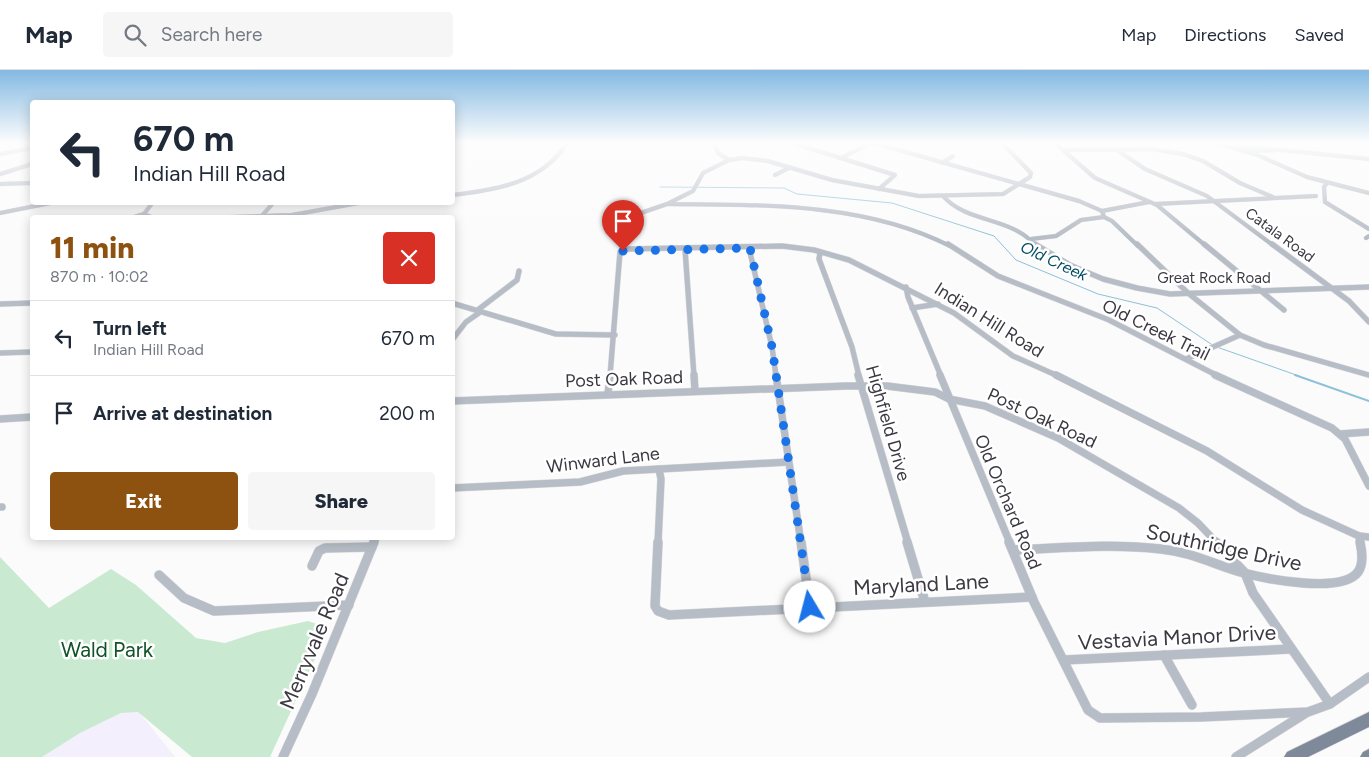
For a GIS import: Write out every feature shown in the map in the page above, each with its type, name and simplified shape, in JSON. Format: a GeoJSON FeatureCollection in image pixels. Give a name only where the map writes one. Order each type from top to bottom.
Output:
{"type":"FeatureCollection","features":[{"type":"Feature","properties":{"kind":"main road"},"geometry":{"type":"LineString","coordinates":[[1292,757],[1369,719]]}},
{"type":"Feature","properties":{"kind":"street"},"geometry":{"type":"LineString","coordinates":[[455,195],[490,189],[533,175]]}},
{"type":"Feature","properties":{"kind":"street"},"geometry":{"type":"LineString","coordinates":[[632,216],[668,204],[694,191],[702,175]]}},
{"type":"Feature","properties":{"kind":"street"},"geometry":{"type":"LineString","coordinates":[[814,175],[908,195],[943,196],[1003,194],[1030,175]]}},
{"type":"Feature","properties":{"kind":"street"},"geometry":{"type":"LineString","coordinates":[[879,189],[894,178],[895,175]]}},
{"type":"Feature","properties":{"kind":"street"},"geometry":{"type":"LineString","coordinates":[[986,175],[1079,201],[1102,211],[1149,202]]}},
{"type":"Feature","properties":{"kind":"street"},"geometry":{"type":"LineString","coordinates":[[1092,175],[1155,204],[1284,310]]}},
{"type":"Feature","properties":{"kind":"street","name":"Catala Road"},"geometry":{"type":"LineString","coordinates":[[1158,175],[1214,201],[1349,301],[1369,322]]}},
{"type":"Feature","properties":{"kind":"street"},"geometry":{"type":"LineString","coordinates":[[1228,175],[1245,185],[1273,197]]}},
{"type":"Feature","properties":{"kind":"street"},"geometry":{"type":"LineString","coordinates":[[1303,175],[1369,193]]}},
{"type":"Feature","properties":{"kind":"street"},"geometry":{"type":"LineString","coordinates":[[1327,182],[1324,187],[1325,202],[1369,230]]}},
{"type":"Feature","properties":{"kind":"street"},"geometry":{"type":"LineString","coordinates":[[0,184],[30,183]]}},
{"type":"Feature","properties":{"kind":"street","name":"Great Rock Road"},"geometry":{"type":"LineString","coordinates":[[943,196],[955,208],[1007,224],[1056,258],[1106,278],[1157,292],[1188,293],[1369,287]]}},
{"type":"Feature","properties":{"kind":"street"},"geometry":{"type":"LineString","coordinates":[[1155,204],[1316,196]]}},
{"type":"Feature","properties":{"kind":"street","name":"Old Creek Trail"},"geometry":{"type":"LineString","coordinates":[[668,204],[768,205],[874,219],[946,242],[998,276],[1044,296],[1109,320],[1225,380],[1321,423],[1340,434],[1348,444],[1358,468],[1369,486]]}},
{"type":"Feature","properties":{"kind":"street"},"geometry":{"type":"LineString","coordinates":[[0,214],[41,205]]}},
{"type":"Feature","properties":{"kind":"street"},"geometry":{"type":"LineString","coordinates":[[141,215],[144,214],[151,205]]}},
{"type":"Feature","properties":{"kind":"street"},"geometry":{"type":"LineString","coordinates":[[263,215],[271,205]]}},
{"type":"Feature","properties":{"kind":"street"},"geometry":{"type":"LineString","coordinates":[[283,215],[316,212],[350,205]]}},
{"type":"Feature","properties":{"kind":"street"},"geometry":{"type":"LineString","coordinates":[[1102,211],[1104,217]]}},
{"type":"Feature","properties":{"kind":"street"},"geometry":{"type":"LineString","coordinates":[[1031,239],[1056,236],[1081,220],[1104,217],[1112,221],[1188,293],[1240,335],[1264,345],[1369,375]]}},
{"type":"Feature","properties":{"kind":"street","name":"Indian Hill Road"},"geometry":{"type":"LineString","coordinates":[[615,335],[619,255],[623,251],[794,247],[832,254],[856,262],[938,304],[1022,360],[1076,384],[1198,446],[1294,506],[1359,536],[1369,537]]}},
{"type":"Feature","properties":{"kind":"street"},"geometry":{"type":"LineString","coordinates":[[750,248],[772,347],[810,607]]}},
{"type":"Feature","properties":{"kind":"street"},"geometry":{"type":"LineString","coordinates":[[685,249],[695,392]]}},
{"type":"Feature","properties":{"kind":"street"},"geometry":{"type":"LineString","coordinates":[[1135,253],[1144,252]]}},
{"type":"Feature","properties":{"kind":"street","name":"Highfield Drive"},"geometry":{"type":"LineString","coordinates":[[820,253],[819,259],[852,348],[861,386],[925,602]]}},
{"type":"Feature","properties":{"kind":"street"},"geometry":{"type":"LineString","coordinates":[[455,337],[466,322],[479,313],[479,310],[517,280],[520,271]]}},
{"type":"Feature","properties":{"kind":"street","name":"Old Orchard Road"},"geometry":{"type":"LineString","coordinates":[[906,287],[912,308],[1032,597],[1088,710],[1100,718],[1201,717],[1308,712]]}},
{"type":"Feature","properties":{"kind":"street"},"geometry":{"type":"LineString","coordinates":[[0,304],[30,303]]}},
{"type":"Feature","properties":{"kind":"street"},"geometry":{"type":"LineString","coordinates":[[455,304],[479,310],[480,313],[556,334],[615,335],[608,394]]}},
{"type":"Feature","properties":{"kind":"street"},"geometry":{"type":"LineString","coordinates":[[912,308],[938,304]]}},
{"type":"Feature","properties":{"kind":"street"},"geometry":{"type":"LineString","coordinates":[[1186,359],[1240,335]]}},
{"type":"Feature","properties":{"kind":"street"},"geometry":{"type":"LineString","coordinates":[[0,353],[30,352]]}},
{"type":"Feature","properties":{"kind":"street","name":"Post Oak Road"},"geometry":{"type":"LineString","coordinates":[[455,401],[861,386],[887,386],[936,392],[949,399],[967,400],[1058,438],[1145,488],[1198,523],[1245,573],[1246,580],[1253,593],[1330,704]]}},
{"type":"Feature","properties":{"kind":"street"},"geometry":{"type":"LineString","coordinates":[[0,419],[30,418]]}},
{"type":"Feature","properties":{"kind":"street"},"geometry":{"type":"LineString","coordinates":[[1340,434],[1369,432]]}},
{"type":"Feature","properties":{"kind":"street","name":"Winward Lane"},"geometry":{"type":"LineString","coordinates":[[455,488],[580,482],[598,479],[616,472],[788,462]]}},
{"type":"Feature","properties":{"kind":"street","name":"Maryland Lane"},"geometry":{"type":"LineString","coordinates":[[659,469],[661,479],[656,606],[662,614],[1032,597]]}},
{"type":"Feature","properties":{"kind":"street","name":"Southridge Drive"},"geometry":{"type":"LineString","coordinates":[[1013,550],[1146,546],[1211,558],[1245,573],[1286,581],[1312,583],[1340,582],[1357,575],[1362,565],[1359,536]]}},
{"type":"Feature","properties":{"kind":"street","name":"Merryvale Road"},"geometry":{"type":"LineString","coordinates":[[283,757],[375,540]]}},
{"type":"Feature","properties":{"kind":"street"},"geometry":{"type":"LineString","coordinates":[[312,566],[319,552],[325,548],[372,546]]}},
{"type":"Feature","properties":{"kind":"street"},"geometry":{"type":"LineString","coordinates":[[159,575],[174,593],[197,606],[214,611],[349,605]]}},
{"type":"Feature","properties":{"kind":"street","name":"Vestavia Manor Drive"},"geometry":{"type":"LineString","coordinates":[[1064,660],[1291,649]]}},
{"type":"Feature","properties":{"kind":"street"},"geometry":{"type":"LineString","coordinates":[[1164,655],[1192,705]]}},
{"type":"Feature","properties":{"kind":"street"},"geometry":{"type":"LineString","coordinates":[[1236,757],[1308,712],[1330,704],[1369,677]]}},
{"type":"Feature","properties":{"kind":"shaded area"},"geometry":{"type":"Polygon","coordinates":[[[139,712],[175,757],[42,757],[80,733],[121,713],[139,712]]]}},
{"type":"Feature","properties":{"kind":"green space","name":"Wald Park"},"geometry":{"type":"Polygon","coordinates":[[[0,557],[49,608],[111,569],[136,585],[196,638],[225,643],[258,632],[308,621],[329,628],[270,757],[192,757],[138,712],[121,713],[80,733],[42,757],[0,757],[0,557]]]}},
{"type":"Feature","properties":{"kind":"waterway","name":"Old Creek"},"geometry":{"type":"LineString","coordinates":[[660,187],[784,188],[797,194],[892,203],[994,236],[1016,260],[1098,294],[1157,308],[1214,346],[1299,376]]}},
{"type":"Feature","properties":{"kind":"waterway","name":"Old Creek"},"geometry":{"type":"LineString","coordinates":[[1295,375],[1369,401]]}},
{"type":"Feature","properties":{"kind":"route"},"geometry":{"type":"LineString","coordinates":[[623,251],[629,249],[750,248],[772,347],[810,607]]}}]}
